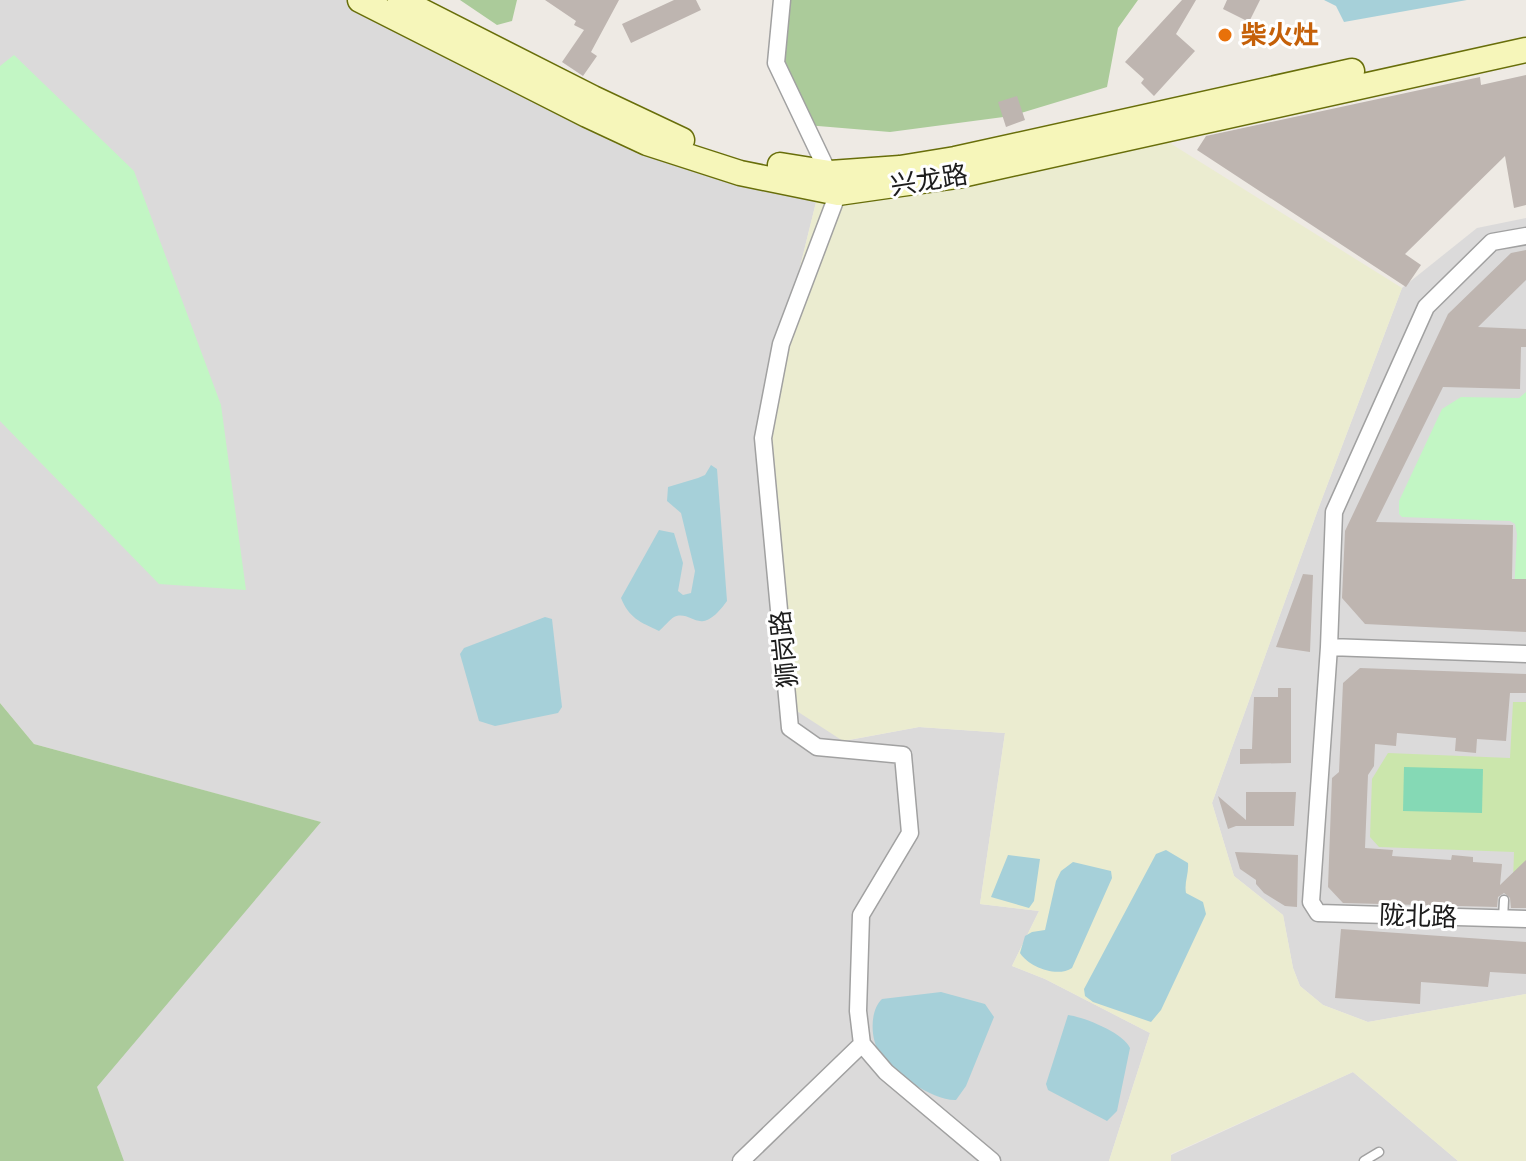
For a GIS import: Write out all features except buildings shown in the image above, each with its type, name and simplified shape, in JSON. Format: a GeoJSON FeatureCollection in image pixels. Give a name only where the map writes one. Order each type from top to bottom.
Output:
{"type":"FeatureCollection","features":[{"type":"Feature","properties":{"kind":"main road","name":"兴龙路"},"geometry":{"type":"LineString","coordinates":[[360,0],[647,143],[740,173],[834,183],[957,176],[1526,50]]}},
{"type":"Feature","properties":{"kind":"main road","name":"兴龙路"},"geometry":{"type":"LineString","coordinates":[[400,0],[674,137],[741,159],[834,183],[1526,33]]}},
{"type":"Feature","properties":{"kind":"street"},"geometry":{"type":"LineString","coordinates":[[782,0],[776,63],[834,183]]}},
{"type":"Feature","properties":{"kind":"street","name":"狮岗路"},"geometry":{"type":"LineString","coordinates":[[834,183],[781,344],[763,438],[790,728],[817,747],[903,755],[910,833],[861,915],[858,1011],[862,1044]]}},
{"type":"Feature","properties":{"kind":"street"},"geometry":{"type":"LineString","coordinates":[[1526,236],[1492,242],[1426,307],[1334,512],[1329,647],[1526,654]]}},
{"type":"Feature","properties":{"kind":"street","name":"陇北路"},"geometry":{"type":"LineString","coordinates":[[1329,647],[1313,908],[1318,913],[1526,919]]}},
{"type":"Feature","properties":{"kind":"street"},"geometry":{"type":"LineString","coordinates":[[741,1161],[862,1044],[886,1072],[992,1161]]}},
{"type":"Feature","properties":{"kind":"lane"},"geometry":{"type":"LineString","coordinates":[[1503,918],[1504,900]]}},
{"type":"Feature","properties":{"kind":"lane"},"geometry":{"type":"LineString","coordinates":[[1364,1161],[1379,1152]]}},
{"type":"Feature","properties":{"kind":"shaded area"},"geometry":{"type":"Polygon","coordinates":[[[0,0],[350,0],[508,80],[818,194],[781,344],[844,741],[919,727],[1005,733],[980,904],[1039,911],[1012,966],[1045,979],[1150,1033],[1109,1161],[124,1161],[96,1087],[320,822],[34,744],[0,703],[0,0]]]}},
{"type":"Feature","properties":{"kind":"shaded area"},"geometry":{"type":"Polygon","coordinates":[[[1526,218],[1526,994],[1368,1022],[1323,1005],[1300,986],[1293,968],[1283,915],[1234,876],[1212,803],[1402,288],[1477,228],[1526,218]]]}},
{"type":"Feature","properties":{"kind":"shaded area"},"geometry":{"type":"Polygon","coordinates":[[[1353,1072],[1458,1161],[1171,1161],[1171,1155],[1353,1072]]]}},
{"type":"Feature","properties":{"kind":"green space"},"geometry":{"type":"Polygon","coordinates":[[[460,0],[517,0],[512,21],[497,25],[460,0]]]}},
{"type":"Feature","properties":{"kind":"green space"},"geometry":{"type":"Polygon","coordinates":[[[782,0],[1138,0],[1118,28],[1107,87],[1011,116],[890,132],[806,125],[776,63],[782,0]]]}},
{"type":"Feature","properties":{"kind":"green space"},"geometry":{"type":"Polygon","coordinates":[[[14,55],[134,171],[221,405],[246,590],[159,584],[0,421],[0,66],[14,55]]]}},
{"type":"Feature","properties":{"kind":"green space"},"geometry":{"type":"Polygon","coordinates":[[[1157,135],[1402,288],[1212,803],[1234,876],[1283,915],[1293,968],[1300,986],[1323,1005],[1368,1022],[1526,994],[1526,1161],[1458,1161],[1353,1072],[1171,1154],[1171,1161],[1109,1161],[1150,1033],[1045,979],[1012,966],[1039,911],[980,904],[1005,733],[919,727],[843,741],[789,706],[763,438],[781,344],[818,194],[1157,135]]]}},
{"type":"Feature","properties":{"kind":"green space"},"geometry":{"type":"Polygon","coordinates":[[[1526,392],[1526,593],[1514,593],[1515,524],[1510,521],[1402,517],[1399,501],[1442,409],[1461,397],[1519,398],[1526,392]]]}},
{"type":"Feature","properties":{"kind":"green space"},"geometry":{"type":"Polygon","coordinates":[[[1513,702],[1526,702],[1526,882],[1513,882],[1514,852],[1379,847],[1370,837],[1372,779],[1388,753],[1510,758],[1513,702]]]}},
{"type":"Feature","properties":{"kind":"green space"},"geometry":{"type":"Polygon","coordinates":[[[0,703],[34,744],[321,822],[97,1087],[124,1161],[0,1161],[0,703]]]}},
{"type":"Feature","properties":{"kind":"green space"},"geometry":{"type":"Polygon","coordinates":[[[1404,767],[1483,769],[1482,813],[1403,811],[1404,767]]]}},
{"type":"Feature","properties":{"kind":"water"},"geometry":{"type":"Polygon","coordinates":[[[1324,0],[1467,0],[1344,22],[1336,6],[1324,0]]]}},
{"type":"Feature","properties":{"kind":"water"},"geometry":{"type":"Polygon","coordinates":[[[711,465],[717,469],[727,601],[710,619],[697,621],[674,617],[659,631],[632,615],[621,598],[659,530],[674,533],[683,563],[678,591],[683,595],[691,593],[695,571],[681,513],[667,501],[668,487],[705,475],[711,465]]]}},
{"type":"Feature","properties":{"kind":"water"},"geometry":{"type":"Polygon","coordinates":[[[545,617],[552,619],[562,707],[558,713],[495,726],[479,721],[460,654],[464,648],[545,617]]]}},
{"type":"Feature","properties":{"kind":"water"},"geometry":{"type":"Polygon","coordinates":[[[1166,850],[1188,863],[1186,893],[1203,902],[1206,914],[1161,1010],[1151,1022],[1093,1002],[1085,996],[1084,989],[1156,854],[1166,850]]]}},
{"type":"Feature","properties":{"kind":"water"},"geometry":{"type":"Polygon","coordinates":[[[1008,855],[1040,859],[1034,901],[1029,908],[991,897],[1008,855]]]}},
{"type":"Feature","properties":{"kind":"water"},"geometry":{"type":"Polygon","coordinates":[[[1073,862],[1111,871],[1112,878],[1072,968],[1059,972],[1044,970],[1020,953],[1025,936],[1045,930],[1056,881],[1061,871],[1073,862]]]}},
{"type":"Feature","properties":{"kind":"water"},"geometry":{"type":"Polygon","coordinates":[[[941,992],[985,1004],[994,1017],[966,1086],[956,1100],[936,1096],[903,1076],[879,1052],[873,1032],[873,1017],[882,999],[941,992]]]}},
{"type":"Feature","properties":{"kind":"water"},"geometry":{"type":"Polygon","coordinates":[[[1068,1015],[1112,1031],[1130,1048],[1117,1111],[1107,1121],[1048,1090],[1046,1084],[1068,1015]]]}},
{"type":"Feature","properties":{"kind":"place","name":"柴火灶"},"geometry":{"type":"Point","coordinates":[1225,35]}}]}
